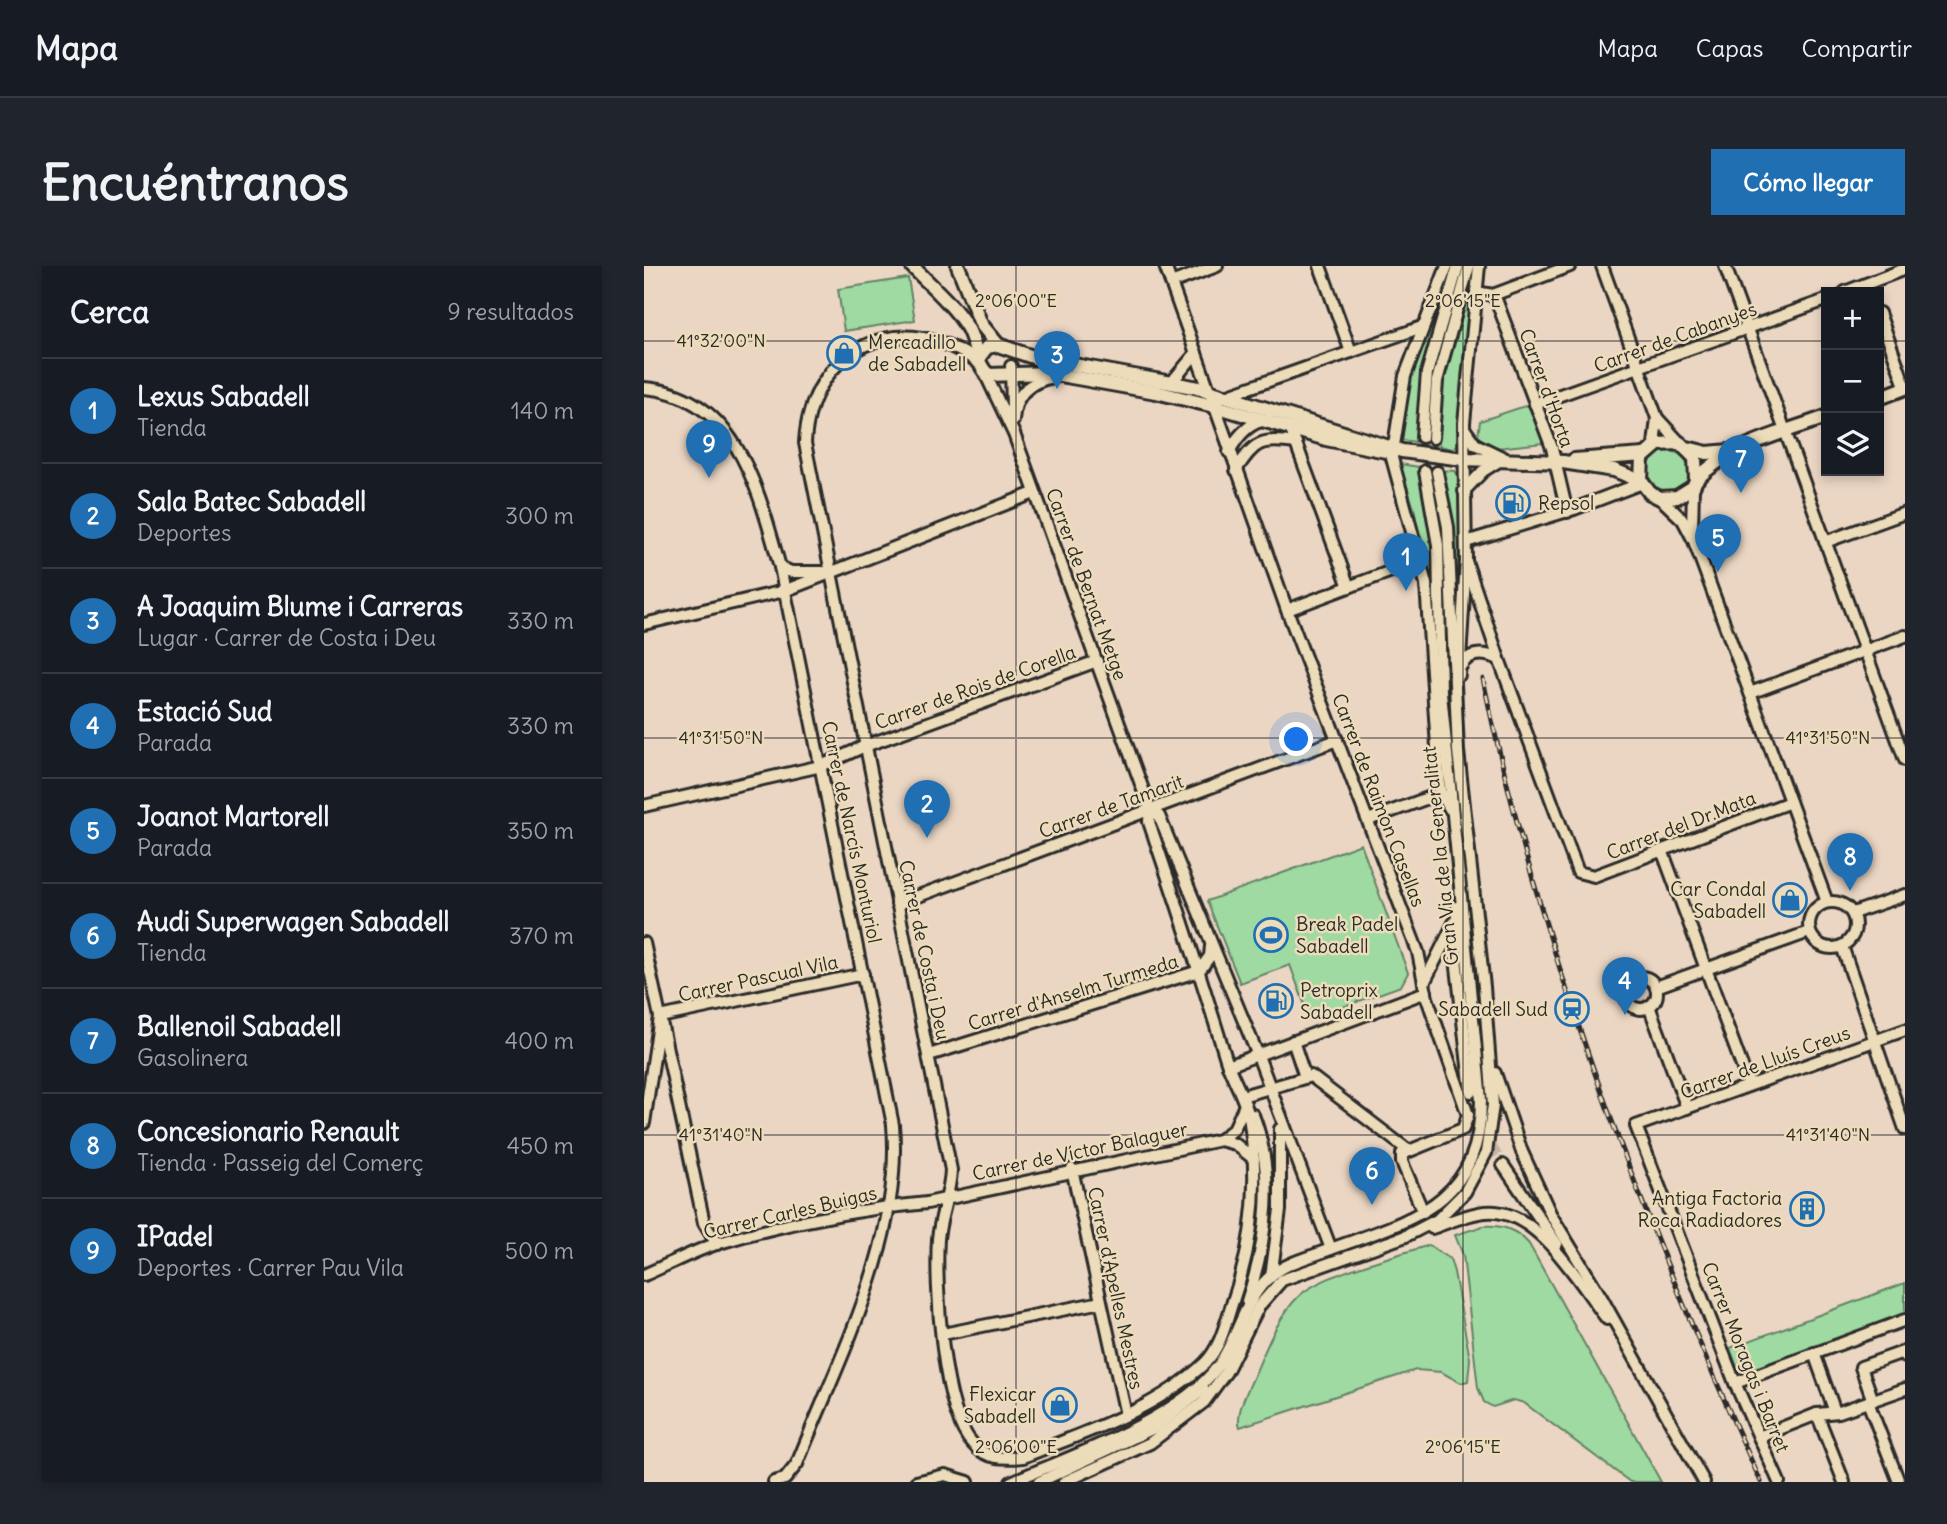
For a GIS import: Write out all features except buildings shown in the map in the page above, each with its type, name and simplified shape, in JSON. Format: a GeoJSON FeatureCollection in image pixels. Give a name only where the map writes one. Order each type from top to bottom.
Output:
{"type":"FeatureCollection","features":[{"type":"Feature","properties":{"kind":"main road"},"geometry":{"type":"LineString","coordinates":[[912,266],[963,322],[982,365],[993,376],[1009,371],[1060,376],[1212,405],[1291,430],[1395,450],[1463,460],[1559,462],[1614,470],[1642,482],[1660,498],[1677,498],[1710,466],[1734,451],[1821,419]]}},
{"type":"Feature","properties":{"kind":"main road"},"geometry":{"type":"LineString","coordinates":[[958,266],[981,324],[1002,347],[1009,371]]}},
{"type":"Feature","properties":{"kind":"main road"},"geometry":{"type":"LineString","coordinates":[[982,365],[987,347],[1002,347],[1051,361],[1209,391],[1395,450]]}},
{"type":"Feature","properties":{"kind":"main road"},"geometry":{"type":"LineString","coordinates":[[1884,396],[1905,387]]}},
{"type":"Feature","properties":{"kind":"main road"},"geometry":{"type":"LineString","coordinates":[[1642,482],[1640,467],[1644,455],[1654,445],[1668,442],[1707,453],[1734,451]]}},
{"type":"Feature","properties":{"kind":"main road"},"geometry":{"type":"LineString","coordinates":[[1683,446],[1695,458],[1694,484]]}},
{"type":"Feature","properties":{"kind":"main road"},"geometry":{"type":"LineString","coordinates":[[1559,462],[1592,456],[1644,455]]}},
{"type":"Feature","properties":{"kind":"street","name":"Carrer de Raimon Casellas"},"geometry":{"type":"LineString","coordinates":[[1165,266],[1212,405],[1287,610],[1418,953],[1425,988],[1468,1118],[1463,1129],[1409,1151]]}},
{"type":"Feature","properties":{"kind":"street"},"geometry":{"type":"LineString","coordinates":[[1171,282],[1217,266]]}},
{"type":"Feature","properties":{"kind":"street"},"geometry":{"type":"LineString","coordinates":[[1320,266],[1351,352]]}},
{"type":"Feature","properties":{"kind":"street"},"geometry":{"type":"LineString","coordinates":[[1447,266],[1439,294],[1422,327],[1405,376],[1392,463],[1421,560],[1429,608],[1440,791],[1452,815]]}},
{"type":"Feature","properties":{"kind":"street"},"geometry":{"type":"LineString","coordinates":[[1458,266],[1427,373],[1427,438],[1437,381],[1469,266]]}},
{"type":"Feature","properties":{"kind":"street"},"geometry":{"type":"LineString","coordinates":[[1462,790],[1460,669],[1466,561],[1464,428],[1479,266]]}},
{"type":"Feature","properties":{"kind":"street"},"geometry":{"type":"LineString","coordinates":[[1476,292],[1495,299],[1570,266]]}},
{"type":"Feature","properties":{"kind":"street"},"geometry":{"type":"LineString","coordinates":[[1602,266],[1657,418],[1683,446]]}},
{"type":"Feature","properties":{"kind":"street"},"geometry":{"type":"LineString","coordinates":[[1725,266],[1905,760]]}},
{"type":"Feature","properties":{"kind":"street"},"geometry":{"type":"LineString","coordinates":[[1872,287],[1905,269]]}},
{"type":"Feature","properties":{"kind":"street","name":"Carrer d'Horta"},"geometry":{"type":"LineString","coordinates":[[1495,299],[1559,462],[1567,512]]}},
{"type":"Feature","properties":{"kind":"street","name":"Carrer de Cabanyes"},"geometry":{"type":"LineString","coordinates":[[1535,404],[1821,302]]}},
{"type":"Feature","properties":{"kind":"street"},"geometry":{"type":"LineString","coordinates":[[1212,405],[1224,396],[1422,327]]}},
{"type":"Feature","properties":{"kind":"street"},"geometry":{"type":"LineString","coordinates":[[1884,327],[1905,387]]}},
{"type":"Feature","properties":{"kind":"street","name":"Carrer de Costa i Deu"},"geometry":{"type":"LineString","coordinates":[[982,365],[948,343],[919,335],[892,337],[839,361],[820,383],[806,424],[805,443],[950,1170],[938,1238],[943,1334],[953,1407],[961,1428],[974,1446],[988,1455],[1005,1459],[1023,1457]]}},
{"type":"Feature","properties":{"kind":"street"},"geometry":{"type":"LineString","coordinates":[[1171,383],[1196,353]]}},
{"type":"Feature","properties":{"kind":"street","name":"Carrer de Bernat Metge"},"geometry":{"type":"LineString","coordinates":[[982,365],[1014,434],[1150,809],[1149,822],[1228,1066],[1243,1101],[1254,1159],[1253,1211],[1247,1255],[1221,1338],[1207,1361],[1172,1390],[1126,1415],[1023,1457]]}},
{"type":"Feature","properties":{"kind":"street"},"geometry":{"type":"LineString","coordinates":[[1009,371],[1014,434]]}},
{"type":"Feature","properties":{"kind":"street"},"geometry":{"type":"LineString","coordinates":[[1013,421],[1018,399],[1029,385],[1060,376]]}},
{"type":"Feature","properties":{"kind":"street","name":"Carrer de Narcís Monturiol"},"geometry":{"type":"LineString","coordinates":[[644,388],[669,392],[719,421],[735,442],[749,470],[780,567],[894,1125],[891,1206],[883,1246],[797,1464],[785,1479],[774,1482]]}},
{"type":"Feature","properties":{"kind":"street"},"geometry":{"type":"LineString","coordinates":[[1654,445],[1657,418]]}},
{"type":"Feature","properties":{"kind":"street"},"geometry":{"type":"LineString","coordinates":[[1229,452],[1237,437],[1261,420],[1276,419],[1325,427]]}},
{"type":"Feature","properties":{"kind":"street"},"geometry":{"type":"LineString","coordinates":[[1464,428],[1483,450],[1505,461]]}},
{"type":"Feature","properties":{"kind":"street"},"geometry":{"type":"LineString","coordinates":[[1291,430],[1349,587]]}},
{"type":"Feature","properties":{"kind":"street"},"geometry":{"type":"LineString","coordinates":[[1236,470],[1250,449],[1263,441],[1296,443]]}},
{"type":"Feature","properties":{"kind":"street"},"geometry":{"type":"LineString","coordinates":[[1464,491],[1483,471],[1505,461]]}},
{"type":"Feature","properties":{"kind":"street","name":"Gran Via de la Generalitat"},"geometry":{"type":"LineString","coordinates":[[1271,1275],[1331,1249],[1409,1221],[1438,1202],[1463,1173],[1478,1137],[1481,1116],[1441,680],[1439,553],[1425,471]]}},
{"type":"Feature","properties":{"kind":"street","name":"Gran Via de la Generalitat"},"geometry":{"type":"LineString","coordinates":[[1064,1482],[1126,1455],[1169,1431],[1213,1393],[1252,1318],[1273,1287],[1294,1273],[1406,1237],[1451,1209],[1465,1192],[1486,1153],[1493,1105],[1453,685],[1450,552],[1437,472]]}},
{"type":"Feature","properties":{"kind":"street"},"geometry":{"type":"LineString","coordinates":[[1466,542],[1567,512],[1642,482]]}},
{"type":"Feature","properties":{"kind":"street"},"geometry":{"type":"LineString","coordinates":[[1694,484],[1690,516],[1694,541]]}},
{"type":"Feature","properties":{"kind":"street"},"geometry":{"type":"LineString","coordinates":[[644,624],[784,591],[1034,493]]}},
{"type":"Feature","properties":{"kind":"street"},"geometry":{"type":"LineString","coordinates":[[1660,498],[1683,520],[1694,541],[1826,902]]}},
{"type":"Feature","properties":{"kind":"street"},"geometry":{"type":"LineString","coordinates":[[1825,542],[1905,513]]}},
{"type":"Feature","properties":{"kind":"street"},"geometry":{"type":"LineString","coordinates":[[1287,610],[1421,560]]}},
{"type":"Feature","properties":{"kind":"street"},"geometry":{"type":"LineString","coordinates":[[1466,561],[1499,659]]}},
{"type":"Feature","properties":{"kind":"street"},"geometry":{"type":"LineString","coordinates":[[780,567],[791,572],[830,573]]}},
{"type":"Feature","properties":{"kind":"street"},"geometry":{"type":"LineString","coordinates":[[1750,693],[1905,636]]}},
{"type":"Feature","properties":{"kind":"street"},"geometry":{"type":"LineString","coordinates":[[1460,669],[1463,662],[1473,655],[1485,654],[1499,659]]}},
{"type":"Feature","properties":{"kind":"street","name":"Carrer del Dr.Mata"},"geometry":{"type":"LineString","coordinates":[[1499,659],[1576,868],[1584,875],[1594,876],[1790,802]]}},
{"type":"Feature","properties":{"kind":"street","name":"Carrer de Rois de Corella"},"geometry":{"type":"LineString","coordinates":[[644,806],[821,766],[865,746],[1097,661]]}},
{"type":"Feature","properties":{"kind":"street","name":"Carrer de Tamarit"},"geometry":{"type":"LineString","coordinates":[[897,904],[1337,740]]}},
{"type":"Feature","properties":{"kind":"street"},"geometry":{"type":"LineString","coordinates":[[1368,820],[1436,795],[1440,791]]}},
{"type":"Feature","properties":{"kind":"street","name":"Carrer de Bernat Metge"},"geometry":{"type":"LineString","coordinates":[[1150,809],[1159,816],[1210,945],[1257,1053],[1331,1249]]}},
{"type":"Feature","properties":{"kind":"street"},"geometry":{"type":"LineString","coordinates":[[1662,850],[1749,1084]]}},
{"type":"Feature","properties":{"kind":"street"},"geometry":{"type":"LineString","coordinates":[[1458,865],[1456,958],[1471,1092]]}},
{"type":"Feature","properties":{"kind":"street"},"geometry":{"type":"LineString","coordinates":[[1853,913],[1905,895]]}},
{"type":"Feature","properties":{"kind":"street"},"geometry":{"type":"LineString","coordinates":[[1826,902],[1842,904],[1853,913],[1854,932],[1842,946],[1821,946],[1810,932],[1809,919],[1814,909],[1826,902]]}},
{"type":"Feature","properties":{"kind":"street"},"geometry":{"type":"LineString","coordinates":[[1228,1066],[1425,988],[1456,918]]}},
{"type":"Feature","properties":{"kind":"street"},"geometry":{"type":"LineString","coordinates":[[1656,987],[1810,932]]}},
{"type":"Feature","properties":{"kind":"street"},"geometry":{"type":"LineString","coordinates":[[644,943],[704,1223],[717,1244]]}},
{"type":"Feature","properties":{"kind":"street","name":"Carrer d'Anselm Turmeda"},"geometry":{"type":"LineString","coordinates":[[929,1055],[1199,971],[1210,957],[1210,945]]}},
{"type":"Feature","properties":{"kind":"street"},"geometry":{"type":"LineString","coordinates":[[1842,946],[1905,1129]]}},
{"type":"Feature","properties":{"kind":"street","name":"Carrer Pascual Vila"},"geometry":{"type":"LineString","coordinates":[[660,1017],[863,974]]}},
{"type":"Feature","properties":{"kind":"street"},"geometry":{"type":"LineString","coordinates":[[1639,977],[1651,980],[1656,987],[1656,998],[1649,1006],[1640,1008],[1630,1004],[1626,995],[1627,986],[1639,977]]}},
{"type":"Feature","properties":{"kind":"street"},"geometry":{"type":"LineString","coordinates":[[1649,1006],[1687,1108]]}},
{"type":"Feature","properties":{"kind":"street"},"geometry":{"type":"LineString","coordinates":[[644,1123],[660,1017]]}},
{"type":"Feature","properties":{"kind":"street","name":"Carrer de Lluís Creus"},"geometry":{"type":"LineString","coordinates":[[1636,1126],[1905,1030]]}},
{"type":"Feature","properties":{"kind":"street"},"geometry":{"type":"LineString","coordinates":[[1293,1041],[1305,1077]]}},
{"type":"Feature","properties":{"kind":"street"},"geometry":{"type":"LineString","coordinates":[[1489,1050],[1510,1120],[1534,1183],[1675,1426],[1704,1482]]}},
{"type":"Feature","properties":{"kind":"street"},"geometry":{"type":"LineString","coordinates":[[1220,1140],[1234,1129],[1243,1101],[1269,1089],[1311,1076],[1409,1151],[1402,1154],[1402,1162],[1423,1212]]}},
{"type":"Feature","properties":{"kind":"street","name":"Carrer de Bernat Metge"},"geometry":{"type":"LineString","coordinates":[[1241,1317],[1256,1274],[1266,1208],[1266,1161],[1260,1132],[1252,1111],[1243,1101]]}},
{"type":"Feature","properties":{"kind":"street"},"geometry":{"type":"LineString","coordinates":[[1234,1357],[1240,1334],[1269,1285],[1271,1275],[1280,1210],[1280,1116]]}},
{"type":"Feature","properties":{"kind":"street","name":"Carrer Moragas i Barret"},"geometry":{"type":"LineString","coordinates":[[1636,1126],[1735,1383],[1779,1482]]}},
{"type":"Feature","properties":{"kind":"street"},"geometry":{"type":"LineString","coordinates":[[1220,1140],[1235,1144],[1254,1159]]}},
{"type":"Feature","properties":{"kind":"street","name":"Carrer de Víctor Balaguer"},"geometry":{"type":"LineString","coordinates":[[947,1198],[1072,1169],[1220,1140]]}},
{"type":"Feature","properties":{"kind":"street"},"geometry":{"type":"LineString","coordinates":[[1503,1165],[1625,1342]]}},
{"type":"Feature","properties":{"kind":"street","name":"Carrer d'Apelles Mestres"},"geometry":{"type":"LineString","coordinates":[[1072,1169],[1126,1415]]}},
{"type":"Feature","properties":{"kind":"street","name":"Carrer Carles Buigas"},"geometry":{"type":"LineString","coordinates":[[644,1275],[717,1244],[891,1206],[927,1203],[947,1198]]}},
{"type":"Feature","properties":{"kind":"street"},"geometry":{"type":"LineString","coordinates":[[1406,1237],[1486,1212],[1510,1214],[1525,1220],[1552,1248],[1625,1342]]}},
{"type":"Feature","properties":{"kind":"street"},"geometry":{"type":"LineString","coordinates":[[1039,1482],[1154,1429],[1192,1401],[1217,1368],[1241,1317],[1271,1275]]}},
{"type":"Feature","properties":{"kind":"street"},"geometry":{"type":"LineString","coordinates":[[943,1334],[1101,1301]]}},
{"type":"Feature","properties":{"kind":"street"},"geometry":{"type":"LineString","coordinates":[[1735,1383],[1905,1321]]}},
{"type":"Feature","properties":{"kind":"street"},"geometry":{"type":"LineString","coordinates":[[1896,1481],[1861,1367],[1903,1352],[1905,1357]]}},
{"type":"Feature","properties":{"kind":"street"},"geometry":{"type":"LineString","coordinates":[[1814,1353],[1835,1412]]}},
{"type":"Feature","properties":{"kind":"street"},"geometry":{"type":"LineString","coordinates":[[1011,1482],[1132,1430],[1180,1400],[1217,1368]]}},
{"type":"Feature","properties":{"kind":"street"},"geometry":{"type":"LineString","coordinates":[[1759,1437],[1817,1414],[1835,1412],[1905,1389]]}},
{"type":"Feature","properties":{"kind":"street"},"geometry":{"type":"LineString","coordinates":[[1817,1414],[1844,1482]]}},
{"type":"Feature","properties":{"kind":"street"},"geometry":{"type":"LineString","coordinates":[[916,1482],[945,1475],[968,1482]]}},
{"type":"Feature","properties":{"kind":"green space"},"geometry":{"type":"Polygon","coordinates":[[[1451,266],[1447,292],[1423,367],[1416,442],[1402,440],[1406,388],[1451,266]]]}},
{"type":"Feature","properties":{"kind":"green space"},"geometry":{"type":"Polygon","coordinates":[[[1475,266],[1461,377],[1458,444],[1453,449],[1439,446],[1440,393],[1444,370],[1475,266]]]}},
{"type":"Feature","properties":{"kind":"green space"},"geometry":{"type":"Polygon","coordinates":[[[908,278],[915,320],[844,331],[838,289],[908,278]]]}},
{"type":"Feature","properties":{"kind":"green space"},"geometry":{"type":"Polygon","coordinates":[[[1531,404],[1544,443],[1497,448],[1478,437],[1480,421],[1531,404]]]}},
{"type":"Feature","properties":{"kind":"green space"},"geometry":{"type":"Polygon","coordinates":[[[1668,451],[1683,457],[1689,472],[1683,487],[1668,493],[1653,487],[1647,472],[1653,457],[1668,451]]]}},
{"type":"Feature","properties":{"kind":"green space"},"geometry":{"type":"Polygon","coordinates":[[[1400,464],[1419,467],[1432,550],[1435,633],[1415,512],[1400,464]]]}},
{"type":"Feature","properties":{"kind":"green space"},"geometry":{"type":"Polygon","coordinates":[[[1441,470],[1455,471],[1459,477],[1462,537],[1456,654],[1454,535],[1441,470]]]}},
{"type":"Feature","properties":{"kind":"green space"},"geometry":{"type":"Polygon","coordinates":[[[1361,844],[1408,973],[1401,986],[1310,1019],[1290,965],[1240,983],[1207,901],[1361,844]]]}},
{"type":"Feature","properties":{"kind":"green space"},"geometry":{"type":"Polygon","coordinates":[[[1483,1226],[1508,1229],[1529,1244],[1661,1482],[1630,1482],[1524,1403],[1514,1400],[1493,1407],[1484,1402],[1478,1388],[1463,1255],[1455,1235],[1483,1226]]]}},
{"type":"Feature","properties":{"kind":"green space"},"geometry":{"type":"Polygon","coordinates":[[[1429,1245],[1450,1259],[1454,1272],[1470,1359],[1468,1381],[1461,1383],[1441,1372],[1416,1370],[1240,1427],[1239,1415],[1243,1402],[1268,1345],[1278,1324],[1299,1296],[1324,1280],[1429,1245]]]}},
{"type":"Feature","properties":{"kind":"green space"},"geometry":{"type":"Polygon","coordinates":[[[1905,1283],[1905,1314],[1740,1375],[1730,1348],[1905,1283]]]}},
{"type":"Feature","properties":{"kind":"tunnel"},"geometry":{"type":"LineString","coordinates":[[1422,437],[1425,471]]}},
{"type":"Feature","properties":{"kind":"tunnel"},"geometry":{"type":"LineString","coordinates":[[1433,438],[1437,472]]}},
{"type":"Feature","properties":{"kind":"tunnel"},"geometry":{"type":"LineString","coordinates":[[1471,1092],[1477,1122],[1503,1165]]}},
{"type":"Feature","properties":{"kind":"railway"},"geometry":{"type":"LineString","coordinates":[[1483,679],[1534,884],[1565,987],[1637,1189],[1718,1386],[1761,1482]]}},
{"type":"Feature","properties":{"kind":"place","name":"Mercadillo de Sabadell"},"geometry":{"type":"Point","coordinates":[844,353]}},
{"type":"Feature","properties":{"kind":"place","name":"A Joaquim Blume i Carreras"},"geometry":{"type":"Point","coordinates":[1057,389]}},
{"type":"Feature","properties":{"kind":"place","name":"IPadel"},"geometry":{"type":"Point","coordinates":[709,478]}},
{"type":"Feature","properties":{"kind":"place","name":"Ballenoil Sabadell"},"geometry":{"type":"Point","coordinates":[1741,493]}},
{"type":"Feature","properties":{"kind":"place","name":"Repsol"},"geometry":{"type":"Point","coordinates":[1513,503]}},
{"type":"Feature","properties":{"kind":"place","name":"Joanot Martorell"},"geometry":{"type":"Point","coordinates":[1718,572]}},
{"type":"Feature","properties":{"kind":"place","name":"Lexus Sabadell"},"geometry":{"type":"Point","coordinates":[1406,591]}},
{"type":"Feature","properties":{"kind":"place","name":"Sala Batec Sabadell"},"geometry":{"type":"Point","coordinates":[927,838]}},
{"type":"Feature","properties":{"kind":"place","name":"Concesionario Renault"},"geometry":{"type":"Point","coordinates":[1850,891]}},
{"type":"Feature","properties":{"kind":"place","name":"Car Condal Sabadell"},"geometry":{"type":"Point","coordinates":[1790,900]}},
{"type":"Feature","properties":{"kind":"place","name":"Break Padel Sabadell"},"geometry":{"type":"Point","coordinates":[1271,935]}},
{"type":"Feature","properties":{"kind":"place","name":"Petroprix Sabadell"},"geometry":{"type":"Point","coordinates":[1276,1001]}},
{"type":"Feature","properties":{"kind":"place","name":"Sabadell Sud"},"geometry":{"type":"Point","coordinates":[1572,1009]}},
{"type":"Feature","properties":{"kind":"place","name":"Estació Sud"},"geometry":{"type":"Point","coordinates":[1625,1015]}},
{"type":"Feature","properties":{"kind":"place","name":"Audi Superwagen Sabadell"},"geometry":{"type":"Point","coordinates":[1372,1205]}},
{"type":"Feature","properties":{"kind":"place","name":"Antiga Factoria Roca Radiadores"},"geometry":{"type":"Point","coordinates":[1807,1209]}},
{"type":"Feature","properties":{"kind":"place","name":"Flexicar Sabadell"},"geometry":{"type":"Point","coordinates":[1060,1405]}}]}
